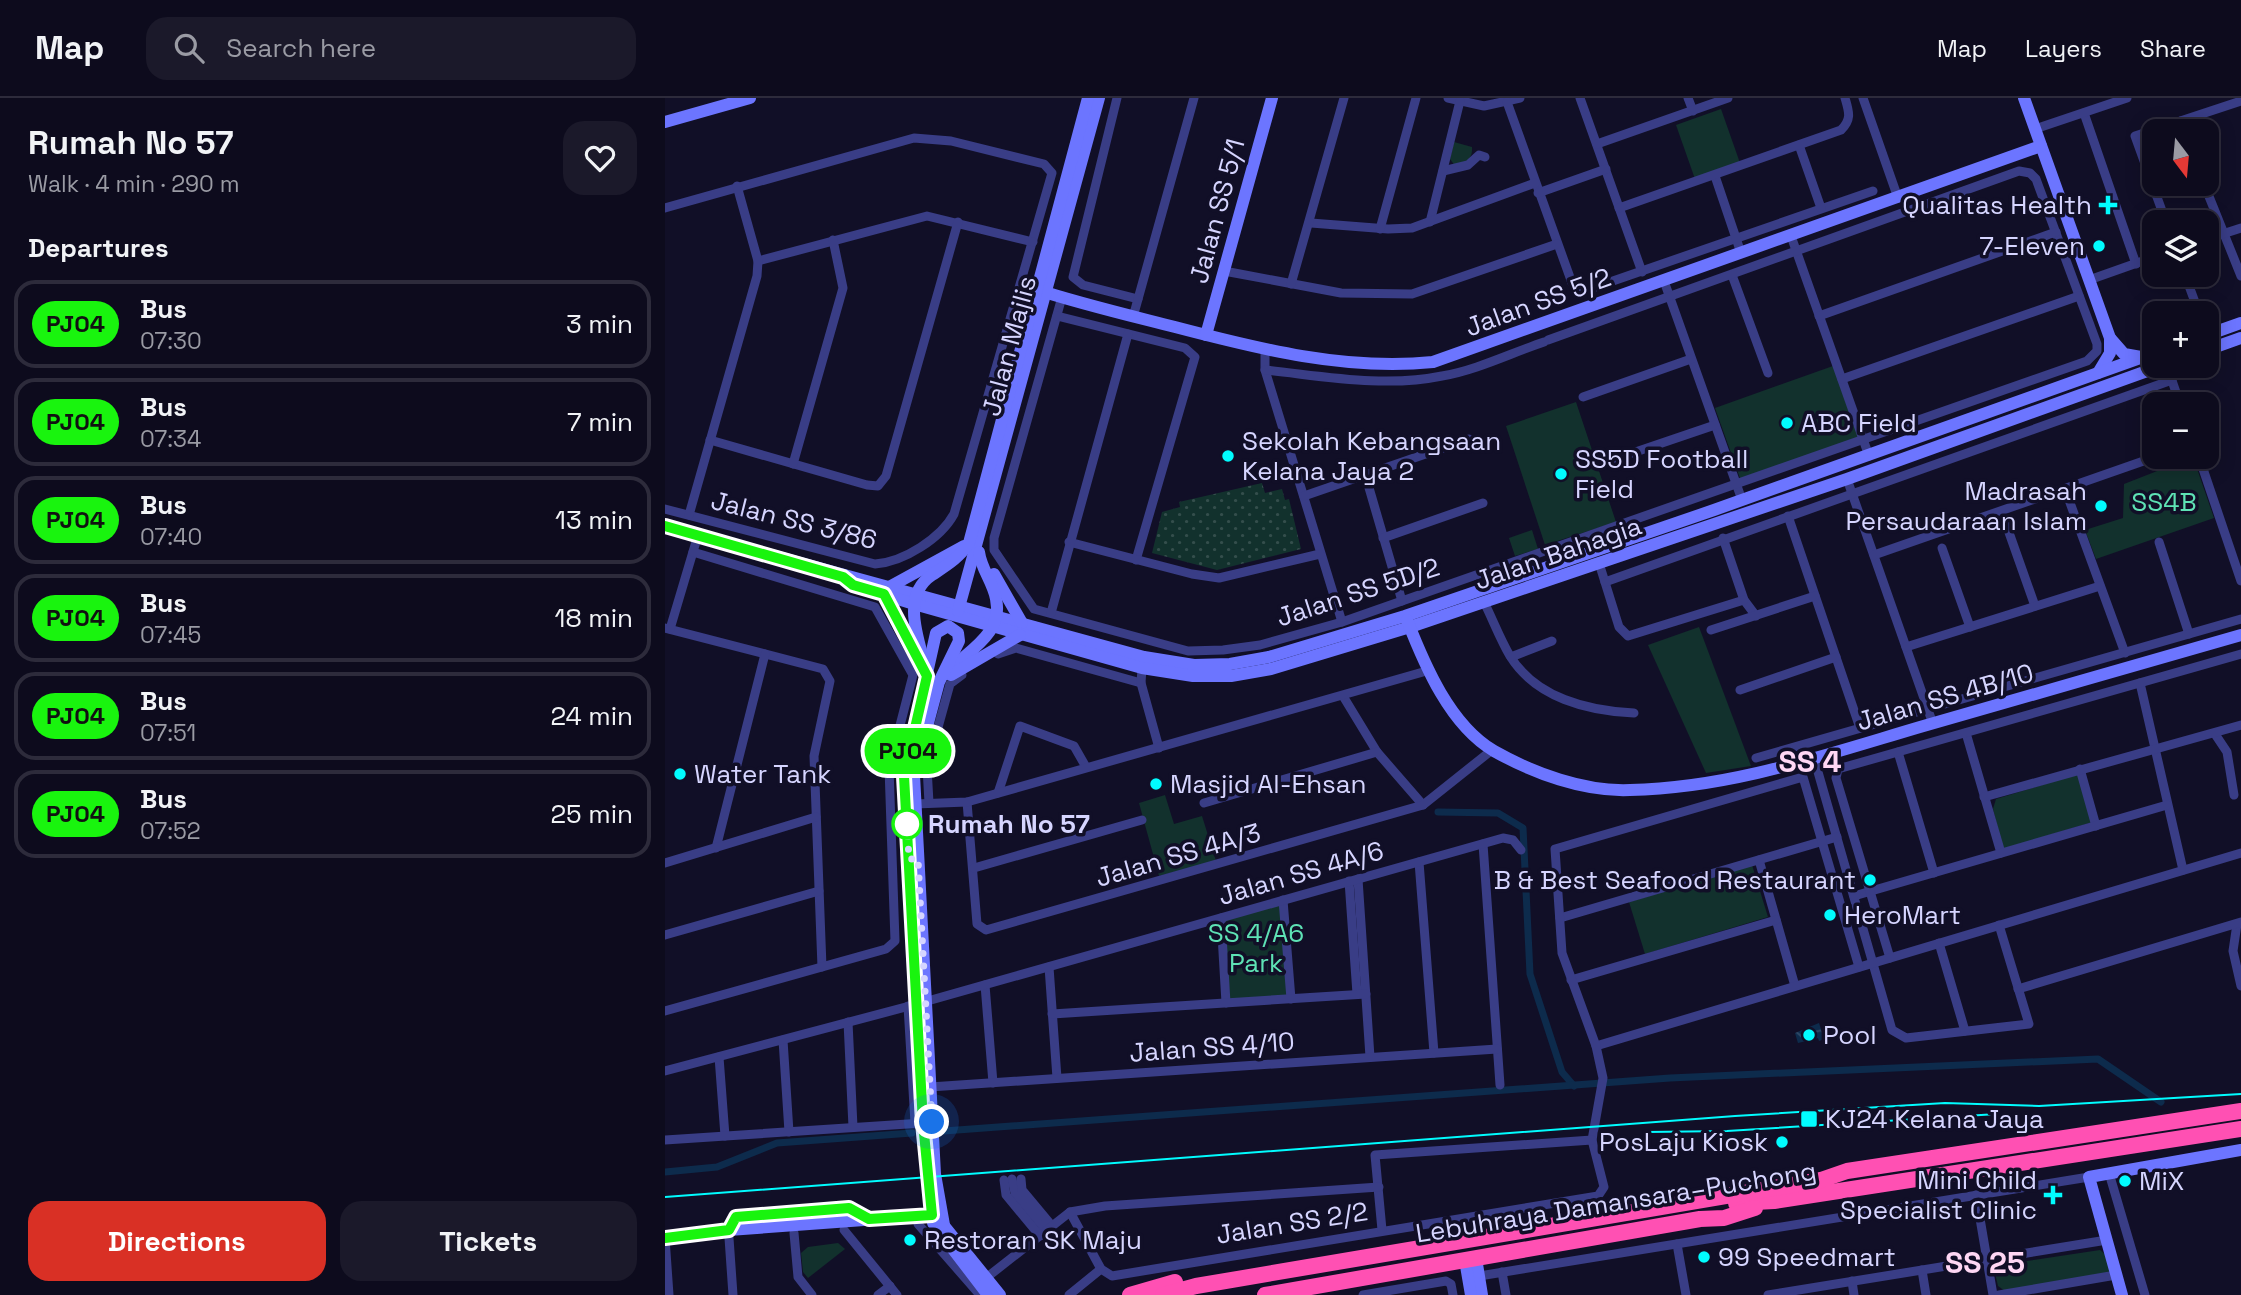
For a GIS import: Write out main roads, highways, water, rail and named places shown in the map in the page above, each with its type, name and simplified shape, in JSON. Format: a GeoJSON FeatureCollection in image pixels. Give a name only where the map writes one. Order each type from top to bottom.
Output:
{"type":"FeatureCollection","features":[{"type":"Feature","properties":{"kind":"highway","name":"Lebuhraya Damansara–Puchong"},"geometry":{"type":"LineString","coordinates":[[1206,1295],[1571,1221],[1821,1180],[1847,1171],[2241,1111]]}},
{"type":"Feature","properties":{"kind":"highway","name":"Lebuhraya Damansara–Puchong"},"geometry":{"type":"LineString","coordinates":[[1163,1295],[1196,1286],[2241,1129]]}},
{"type":"Feature","properties":{"kind":"highway"},"geometry":{"type":"LineString","coordinates":[[1130,1295],[1221,1273],[1479,1231],[1622,1202],[1819,1170],[1847,1171]]}},
{"type":"Feature","properties":{"kind":"highway"},"geometry":{"type":"LineString","coordinates":[[1265,1295],[1700,1219],[1724,1218],[1774,1201]]}},
{"type":"Feature","properties":{"kind":"main road"},"geometry":{"type":"LineString","coordinates":[[665,122],[727,101],[750,98]]}},
{"type":"Feature","properties":{"kind":"main road","name":"Jalan Majlis"},"geometry":{"type":"LineString","coordinates":[[958,611],[1088,98]]}},
{"type":"Feature","properties":{"kind":"main road","name":"Jalan Majlis"},"geometry":{"type":"LineString","coordinates":[[1041,291],[1099,98]]}},
{"type":"Feature","properties":{"kind":"main road","name":"Jalan SS 5/1"},"geometry":{"type":"LineString","coordinates":[[1206,335],[1272,98]]}},
{"type":"Feature","properties":{"kind":"main road"},"geometry":{"type":"LineString","coordinates":[[2024,98],[2110,338],[2110,353],[2098,373]]}},
{"type":"Feature","properties":{"kind":"main road","name":"Jalan SS 5/2"},"geometry":{"type":"LineString","coordinates":[[1041,291],[1265,350],[1385,365],[1433,362],[2041,146]]}},
{"type":"Feature","properties":{"kind":"main road"},"geometry":{"type":"LineString","coordinates":[[2219,331],[2241,323]]}},
{"type":"Feature","properties":{"kind":"main road"},"geometry":{"type":"LineString","coordinates":[[2110,338],[2124,354],[2142,355]]}},
{"type":"Feature","properties":{"kind":"main road"},"geometry":{"type":"LineString","coordinates":[[2219,346],[2240,338]]}},
{"type":"Feature","properties":{"kind":"main road","name":"Jalan Bahagia"},"geometry":{"type":"LineString","coordinates":[[665,526],[843,577],[853,585],[887,590],[1142,667],[1193,676],[1231,676],[1271,669],[1408,622],[2142,357]]}},
{"type":"Feature","properties":{"kind":"main road","name":"Jalan Bahagia"},"geometry":{"type":"LineString","coordinates":[[1021,629],[1144,657],[1194,665],[1230,664],[1269,657],[1484,602],[1847,479],[2142,373]]}},
{"type":"Feature","properties":{"kind":"main road"},"geometry":{"type":"LineString","coordinates":[[2056,388],[2042,398],[2046,404],[2061,402]]}},
{"type":"Feature","properties":{"kind":"main road"},"geometry":{"type":"LineString","coordinates":[[2022,401],[2035,398],[2039,402],[2038,407],[2028,413]]}},
{"type":"Feature","properties":{"kind":"main road"},"geometry":{"type":"LineString","coordinates":[[1786,485],[1791,498]]}},
{"type":"Feature","properties":{"kind":"main road"},"geometry":{"type":"LineString","coordinates":[[933,679],[887,590],[974,544]]}},
{"type":"Feature","properties":{"kind":"main road"},"geometry":{"type":"LineString","coordinates":[[974,544],[923,582],[916,599],[913,616],[933,679],[914,768],[914,859],[919,1123],[937,1217],[988,1295]]}},
{"type":"Feature","properties":{"kind":"main road"},"geometry":{"type":"LineString","coordinates":[[914,859],[904,768],[933,679],[977,648],[994,621],[997,600],[974,544]]}},
{"type":"Feature","properties":{"kind":"main road"},"geometry":{"type":"LineString","coordinates":[[933,679],[1021,629],[974,544]]}},
{"type":"Feature","properties":{"kind":"main road","name":"Jalan SS 4B/10"},"geometry":{"type":"LineString","coordinates":[[1408,622],[1430,670],[1459,720],[1492,750],[1540,773],[1584,785],[1628,791],[1743,777],[2241,635]]}},
{"type":"Feature","properties":{"kind":"main road"},"geometry":{"type":"LineString","coordinates":[[917,1004],[930,1087],[937,1217],[1000,1295]]}},
{"type":"Feature","properties":{"kind":"main road"},"geometry":{"type":"LineString","coordinates":[[2122,1295],[2089,1177],[2241,1150]]}},
{"type":"Feature","properties":{"kind":"main road"},"geometry":{"type":"LineString","coordinates":[[665,1238],[702,1235],[729,1238],[844,1230],[918,1224],[937,1217]]}},
{"type":"Feature","properties":{"kind":"main road"},"geometry":{"type":"LineString","coordinates":[[702,1235],[715,1231],[937,1217]]}},
{"type":"Feature","properties":{"kind":"main road"},"geometry":{"type":"LineString","coordinates":[[1470,1259],[1473,1277],[1471,1295]]}},
{"type":"Feature","properties":{"kind":"main road"},"geometry":{"type":"LineString","coordinates":[[1473,1277],[1482,1295]]}},
{"type":"Feature","properties":{"kind":"water","name":"Pool"},"geometry":{"type":"Polygon","coordinates":[[[1819,1023],[1824,1039],[1798,1043],[1795,1033],[1819,1023]]]}},
{"type":"Feature","properties":{"kind":"waterway"},"geometry":{"type":"LineString","coordinates":[[1438,812],[1498,813],[1523,828],[1530,974],[1562,1072],[1574,1086]]}},
{"type":"Feature","properties":{"kind":"waterway"},"geometry":{"type":"LineString","coordinates":[[944,1131],[1670,1078],[2098,1059],[2161,1102]]}},
{"type":"Feature","properties":{"kind":"waterway"},"geometry":{"type":"LineString","coordinates":[[665,1172],[717,1167],[777,1143],[912,1133]]}},
{"type":"Feature","properties":{"kind":"tram line"},"geometry":{"type":"LineString","coordinates":[[665,1197],[1735,1116],[1945,1103],[2039,1106],[2241,1094]]}},
{"type":"Feature","properties":{"kind":"tram line"},"geometry":{"type":"LineString","coordinates":[[1647,1132],[1727,1131],[1997,1114]]}},
{"type":"Feature","properties":{"kind":"place","name":"Qualitas Health"},"geometry":{"type":"Point","coordinates":[2108,205]}},
{"type":"Feature","properties":{"kind":"place","name":"7-Eleven"},"geometry":{"type":"Point","coordinates":[2099,246]}},
{"type":"Feature","properties":{"kind":"place","name":"ABC Field"},"geometry":{"type":"Point","coordinates":[1787,423]}},
{"type":"Feature","properties":{"kind":"place","name":"Sekolah Kebangsaan Kelana Jaya 2"},"geometry":{"type":"Point","coordinates":[1228,456]}},
{"type":"Feature","properties":{"kind":"place","name":"SS5D Football Field"},"geometry":{"type":"Point","coordinates":[1561,474]}},
{"type":"Feature","properties":{"kind":"place","name":"Madrasah Persaudaraan Islam"},"geometry":{"type":"Point","coordinates":[2101,506]}},
{"type":"Feature","properties":{"kind":"place","name":"Water Tank"},"geometry":{"type":"Point","coordinates":[680,774]}},
{"type":"Feature","properties":{"kind":"place","name":"Masjid Al-Ehsan"},"geometry":{"type":"Point","coordinates":[1156,784]}},
{"type":"Feature","properties":{"kind":"place","name":"Rumah No 57"},"geometry":{"type":"Point","coordinates":[907,824]}},
{"type":"Feature","properties":{"kind":"place","name":"B & Best Seafood Restaurant"},"geometry":{"type":"Point","coordinates":[1870,880]}},
{"type":"Feature","properties":{"kind":"place","name":"HeroMart"},"geometry":{"type":"Point","coordinates":[1830,915]}},
{"type":"Feature","properties":{"kind":"place","name":"Pool"},"geometry":{"type":"Point","coordinates":[1809,1035]}},
{"type":"Feature","properties":{"kind":"place","name":"KJ24 Kelana Jaya"},"geometry":{"type":"Point","coordinates":[1809,1119]}},
{"type":"Feature","properties":{"kind":"place","name":"PosLaju Kiosk"},"geometry":{"type":"Point","coordinates":[1782,1142]}},
{"type":"Feature","properties":{"kind":"place","name":"MiX"},"geometry":{"type":"Point","coordinates":[2125,1181]}},
{"type":"Feature","properties":{"kind":"place","name":"Mini Child Specialist Clinic"},"geometry":{"type":"Point","coordinates":[2053,1195]}},
{"type":"Feature","properties":{"kind":"place","name":"Restoran SK Maju"},"geometry":{"type":"Point","coordinates":[910,1240]}},
{"type":"Feature","properties":{"kind":"place","name":"99 Speedmart"},"geometry":{"type":"Point","coordinates":[1704,1257]}},
{"type":"Feature","properties":{"kind":"district","name":"SS 4"},"geometry":{"type":"Point","coordinates":[1810,762]}},
{"type":"Feature","properties":{"kind":"district","name":"SS 25"},"geometry":{"type":"Point","coordinates":[1985,1263]}},
{"type":"Feature","properties":{"kind":"park label","name":"SS4B"},"geometry":{"type":"Point","coordinates":[2164,502]}},
{"type":"Feature","properties":{"kind":"park label","name":"SS 4/A6 Park"},"geometry":{"type":"Point","coordinates":[1256,948]}}]}
